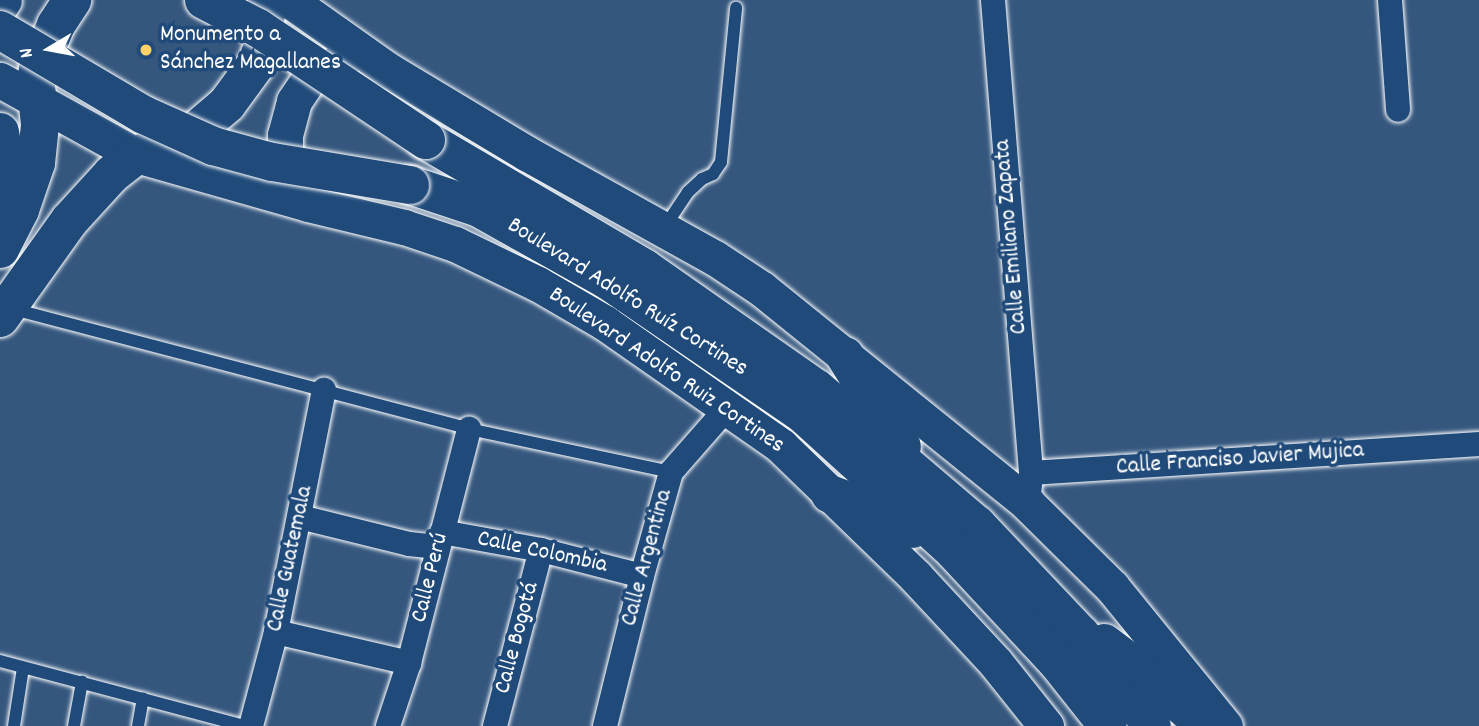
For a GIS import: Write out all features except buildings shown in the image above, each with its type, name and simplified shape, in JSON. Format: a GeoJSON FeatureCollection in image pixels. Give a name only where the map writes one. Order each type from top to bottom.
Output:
{"type":"FeatureCollection","features":[{"type":"Feature","properties":{"kind":"main road"},"geometry":{"type":"LineString","coordinates":[[0,6],[4,0]]}},
{"type":"Feature","properties":{"kind":"main road"},"geometry":{"type":"LineString","coordinates":[[0,249],[20,210],[36,163],[40,124],[36,85],[40,61],[72,0]]}},
{"type":"Feature","properties":{"kind":"main road","name":"Boulevard Adolfo Ruíz Cortines"},"geometry":{"type":"LineString","coordinates":[[204,0],[258,28],[426,140],[633,262],[817,389],[977,525],[1081,635],[1152,726]]}},
{"type":"Feature","properties":{"kind":"main road"},"geometry":{"type":"LineString","coordinates":[[3,313],[70,220],[112,174],[136,155],[192,134],[215,116],[257,64],[266,18],[289,0],[388,70],[526,153],[664,229],[762,289],[845,356],[1029,489],[1225,726]]}},
{"type":"Feature","properties":{"kind":"main road","name":"Boulevard Adolfo Ruíz Cortines"},"geometry":{"type":"LineString","coordinates":[[0,30],[144,115],[213,146],[272,162],[410,185],[454,198],[501,219],[609,281],[702,342],[803,414],[954,551],[1059,663],[1098,717]]}},
{"type":"Feature","properties":{"kind":"main road"},"geometry":{"type":"LineString","coordinates":[[353,214],[310,201],[295,188],[285,166],[285,135],[293,101],[312,74],[338,60],[359,60],[388,70]]}},
{"type":"Feature","properties":{"kind":"main road","name":"Boulevard Adolfo Ruiz Cortines"},"geometry":{"type":"LineString","coordinates":[[0,80],[136,155],[455,244],[538,284],[605,323],[780,446],[915,576],[995,663],[1046,726]]}},
{"type":"Feature","properties":{"kind":"main road"},"geometry":{"type":"LineString","coordinates":[[0,132],[7,176],[0,226]]}},
{"type":"Feature","properties":{"kind":"main road"},"geometry":{"type":"LineString","coordinates":[[845,356],[921,478]]}},
{"type":"Feature","properties":{"kind":"main road"},"geometry":{"type":"LineString","coordinates":[[830,494],[884,514],[954,551]]}},
{"type":"Feature","properties":{"kind":"main road"},"geometry":{"type":"LineString","coordinates":[[1047,599],[1152,679],[1205,726]]}},
{"type":"Feature","properties":{"kind":"street","name":"Calle Emiliano Zapata"},"geometry":{"type":"LineString","coordinates":[[993,0],[1029,489]]}},
{"type":"Feature","properties":{"kind":"street"},"geometry":{"type":"LineString","coordinates":[[1390,0],[1398,110]]}},
{"type":"Feature","properties":{"kind":"street","name":"Calle Guatemala"},"geometry":{"type":"LineString","coordinates":[[251,726],[276,632],[324,390]]}},
{"type":"Feature","properties":{"kind":"street","name":"Calle Argentina"},"geometry":{"type":"LineString","coordinates":[[605,726],[671,472],[727,408]]}},
{"type":"Feature","properties":{"kind":"street","name":"Calle Perú"},"geometry":{"type":"LineString","coordinates":[[388,726],[409,663],[469,429]]}},
{"type":"Feature","properties":{"kind":"street","name":"Calle Franciso Javier Mujica"},"geometry":{"type":"LineString","coordinates":[[1029,489],[1479,444]]}},
{"type":"Feature","properties":{"kind":"street","name":"Calle Colombia"},"geometry":{"type":"LineString","coordinates":[[300,517],[409,544],[440,539],[541,550],[642,576]]}},
{"type":"Feature","properties":{"kind":"street","name":"Calle Bogotá"},"geometry":{"type":"LineString","coordinates":[[495,726],[541,550]]}},
{"type":"Feature","properties":{"kind":"street"},"geometry":{"type":"LineString","coordinates":[[276,632],[409,663]]}},
{"type":"Feature","properties":{"kind":"lane"},"geometry":{"type":"LineString","coordinates":[[664,229],[688,192],[702,179],[713,174],[721,162],[736,8]]}},
{"type":"Feature","properties":{"kind":"lane"},"geometry":{"type":"LineString","coordinates":[[3,313],[324,390],[469,429],[671,472]]}},
{"type":"Feature","properties":{"kind":"lane"},"geometry":{"type":"LineString","coordinates":[[0,662],[245,726]]}},
{"type":"Feature","properties":{"kind":"lane"},"geometry":{"type":"LineString","coordinates":[[14,726],[23,668]]}},
{"type":"Feature","properties":{"kind":"lane"},"geometry":{"type":"LineString","coordinates":[[74,726],[82,682]]}},
{"type":"Feature","properties":{"kind":"lane"},"geometry":{"type":"LineString","coordinates":[[138,726],[143,698]]}},
{"type":"Feature","properties":{"kind":"lane"},"geometry":{"type":"LineString","coordinates":[[188,726],[191,711]]}},
{"type":"Feature","properties":{"kind":"place","name":"Monumento a Sánchez Magallanes"},"geometry":{"type":"Point","coordinates":[146,50]}}]}
